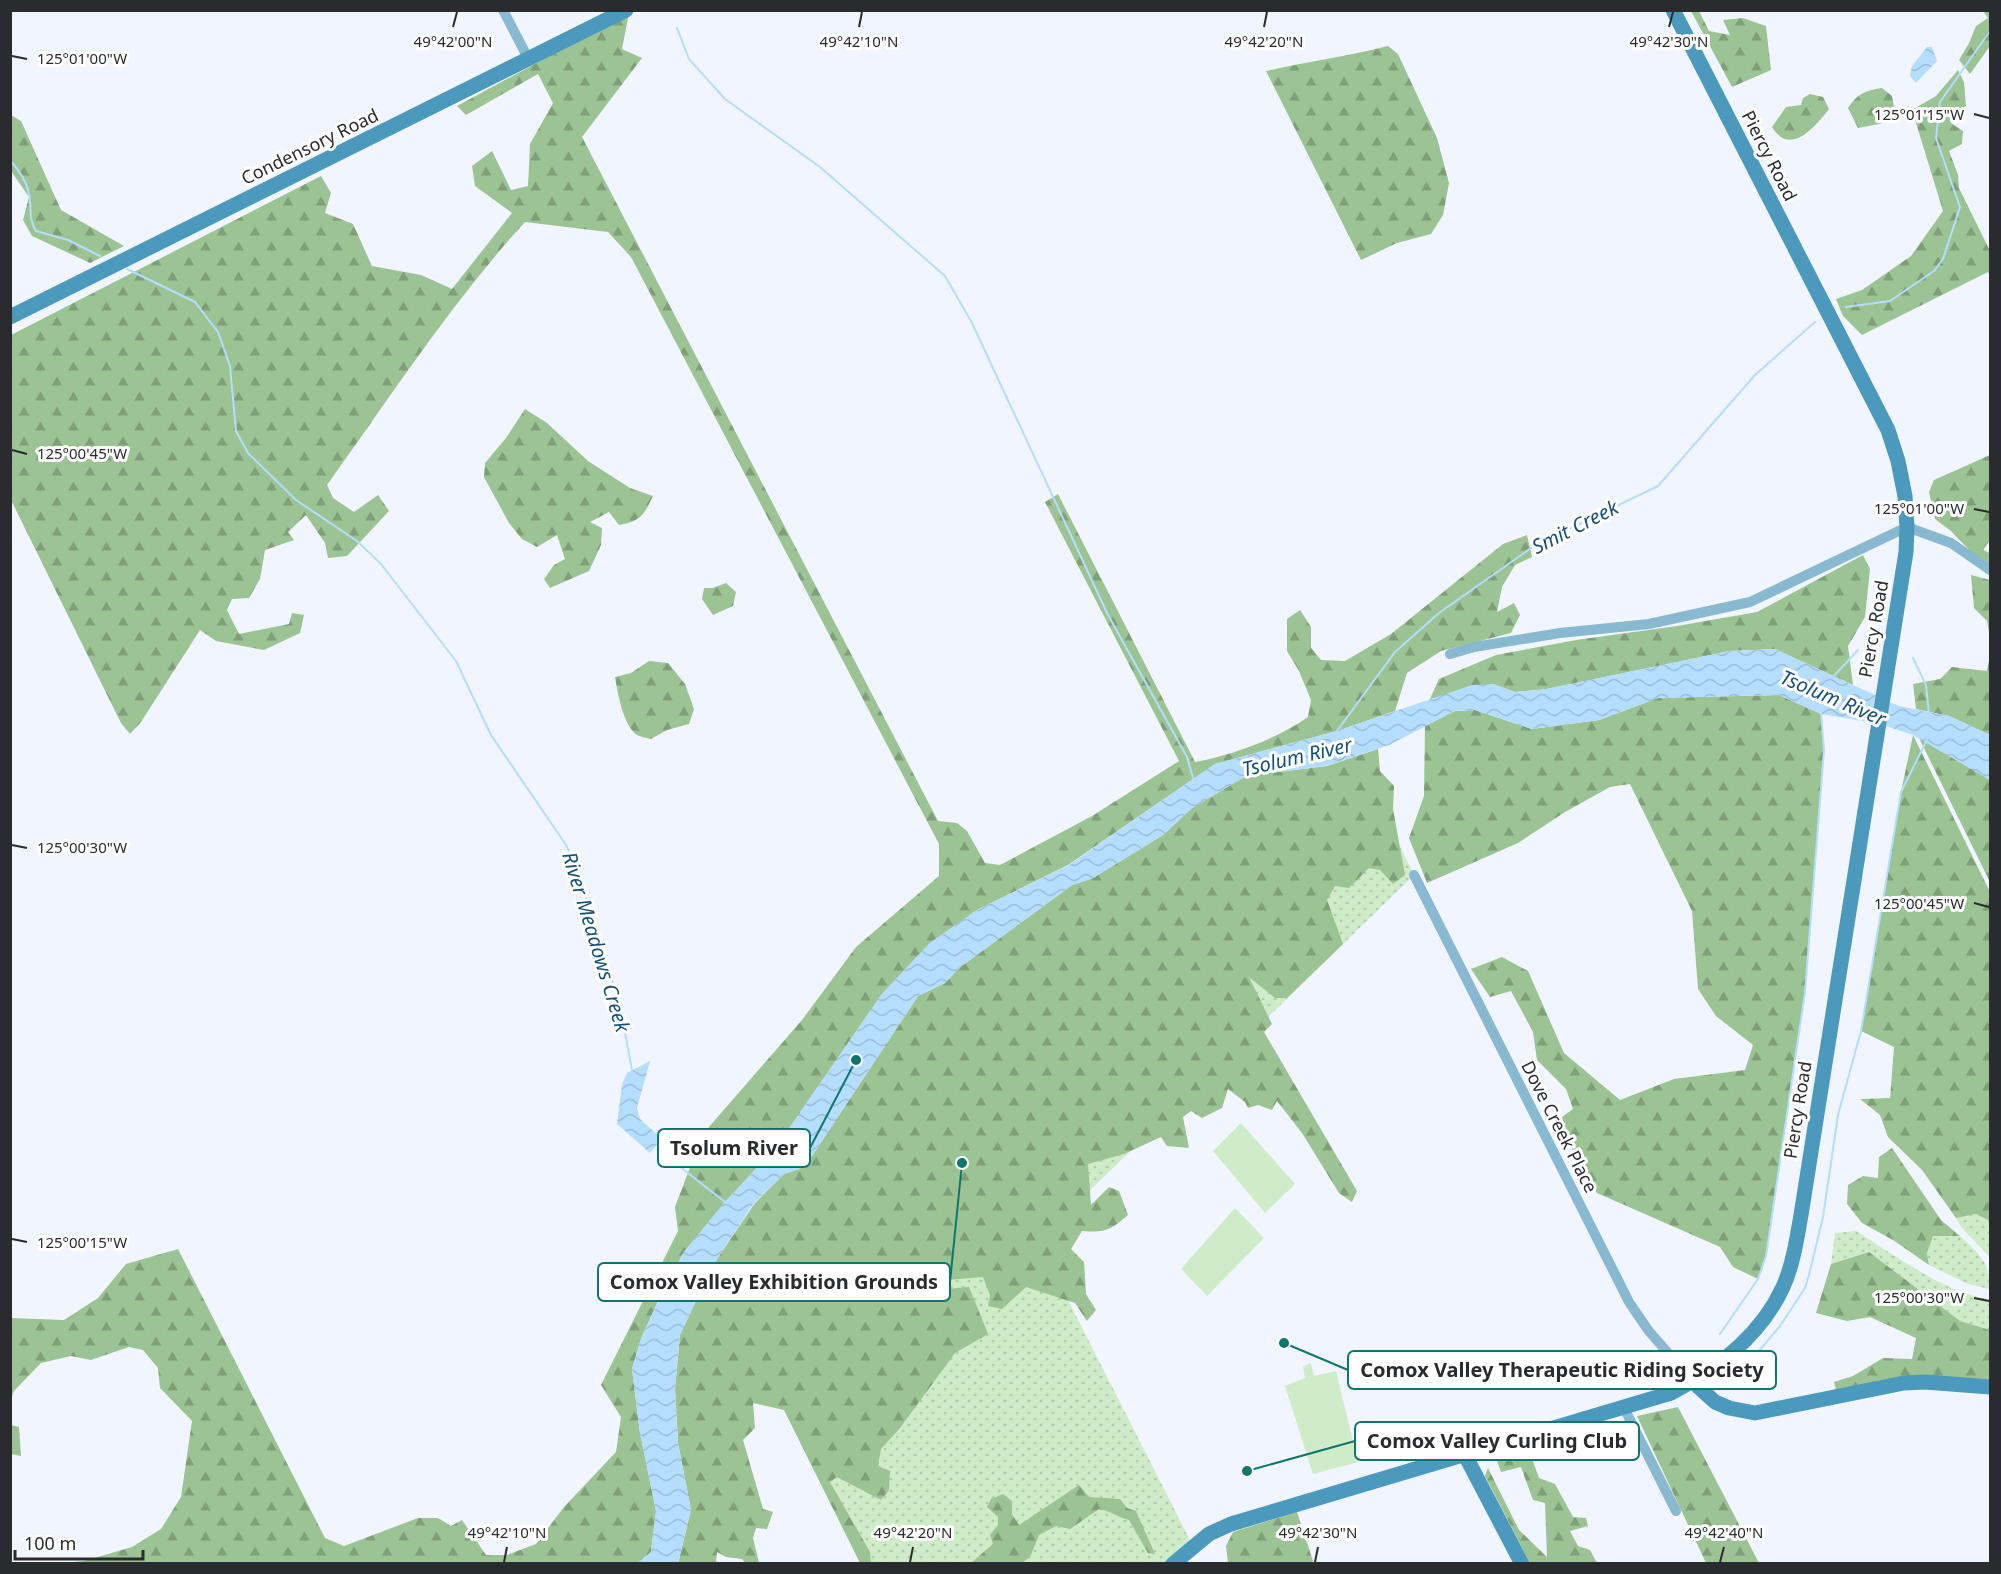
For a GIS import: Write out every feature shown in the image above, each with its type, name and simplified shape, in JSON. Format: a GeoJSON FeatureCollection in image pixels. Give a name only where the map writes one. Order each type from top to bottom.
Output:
{"type":"FeatureCollection","features":[{"type":"Feature","properties":{"kind":"main road","name":"Condensory Road"},"geometry":{"type":"LineString","coordinates":[[10,317],[626,10]]}},
{"type":"Feature","properties":{"kind":"main road","name":"Piercy Road"},"geometry":{"type":"LineString","coordinates":[[1173,1563],[1209,1534],[1231,1524],[1671,1393],[1693,1382],[1729,1356],[1749,1336],[1767,1315],[1787,1276],[1801,1215],[1900,597],[1907,527],[1905,496],[1898,461],[1888,430],[1673,10]]}},
{"type":"Feature","properties":{"kind":"main road"},"geometry":{"type":"LineString","coordinates":[[1693,1382],[1715,1401],[1729,1408],[1755,1413],[1904,1383],[1925,1382],[1990,1387]]}},
{"type":"Feature","properties":{"kind":"main road"},"geometry":{"type":"LineString","coordinates":[[1465,1455],[1522,1563]]}},
{"type":"Feature","properties":{"kind":"street"},"geometry":{"type":"LineString","coordinates":[[503,10],[529,60]]}},
{"type":"Feature","properties":{"kind":"street"},"geometry":{"type":"LineString","coordinates":[[1450,654],[1474,647],[1560,633],[1649,624],[1750,602],[1907,527],[1951,543],[1990,570]]}},
{"type":"Feature","properties":{"kind":"street","name":"Dove Creek Place"},"geometry":{"type":"LineString","coordinates":[[1414,875],[1629,1302],[1647,1330],[1693,1382]]}},
{"type":"Feature","properties":{"kind":"street"},"geometry":{"type":"LineString","coordinates":[[1623,1406],[1676,1512]]}},
{"type":"Feature","properties":{"kind":"green space"},"geometry":{"type":"Polygon","coordinates":[[[1691,11],[1699,11],[1709,31],[1730,35],[1723,20],[1743,18],[1766,26],[1771,70],[1732,87],[1691,11]]]}},
{"type":"Feature","properties":{"kind":"green space"},"geometry":{"type":"Polygon","coordinates":[[[1983,11],[1990,11],[1990,46],[1970,74],[1959,60],[1976,26],[1988,18],[1983,11]]]}},
{"type":"Feature","properties":{"kind":"green space"},"geometry":{"type":"Polygon","coordinates":[[[629,13],[622,49],[642,58],[582,137],[938,821],[957,823],[967,831],[985,863],[1000,865],[1092,816],[1179,761],[1045,502],[1058,494],[1195,762],[1254,745],[1308,717],[1311,700],[1299,671],[1287,651],[1287,619],[1300,610],[1311,627],[1311,648],[1321,660],[1345,661],[1391,634],[1503,544],[1527,535],[1532,557],[1515,565],[1502,587],[1497,612],[1514,603],[1520,615],[1511,633],[1441,651],[1407,673],[1395,711],[1337,731],[1215,764],[1068,865],[977,910],[930,943],[882,994],[781,1142],[725,1202],[684,1252],[661,1294],[641,1339],[632,1369],[640,1433],[656,1511],[651,1552],[638,1563],[63,1563],[84,1561],[132,1547],[161,1529],[181,1497],[192,1421],[160,1388],[158,1368],[143,1350],[129,1347],[91,1360],[71,1356],[41,1363],[14,1391],[11,1399],[11,1318],[64,1320],[98,1298],[126,1264],[178,1249],[325,1538],[344,1546],[418,1518],[438,1518],[451,1526],[462,1520],[486,1555],[507,1555],[536,1544],[564,1507],[616,1452],[621,1417],[601,1385],[678,1231],[675,1207],[695,1154],[708,1128],[802,1020],[856,947],[939,876],[939,844],[631,257],[608,232],[525,222],[447,317],[327,485],[333,498],[354,512],[378,495],[389,511],[347,556],[328,558],[325,543],[306,515],[288,532],[294,540],[265,550],[260,579],[249,598],[232,599],[227,610],[239,634],[289,624],[292,613],[304,615],[300,633],[264,650],[216,641],[200,630],[141,722],[130,734],[121,723],[11,500],[11,335],[321,176],[331,193],[325,213],[353,224],[372,266],[421,275],[452,289],[512,213],[475,186],[472,166],[492,151],[511,190],[528,186],[530,144],[553,103],[538,74],[466,115],[457,106],[629,13]]]}},
{"type":"Feature","properties":{"kind":"green space"},"geometry":{"type":"Polygon","coordinates":[[[1388,46],[1398,54],[1437,138],[1449,183],[1443,215],[1431,234],[1397,243],[1361,260],[1266,71],[1388,46]]]}},
{"type":"Feature","properties":{"kind":"green space"},"geometry":{"type":"Polygon","coordinates":[[[1958,70],[1964,82],[1966,106],[1949,115],[1951,123],[1963,131],[1962,144],[1949,151],[1958,175],[1959,188],[1990,251],[1990,276],[1988,272],[1862,335],[1843,316],[1836,299],[1862,290],[1911,256],[1943,211],[1912,110],[1936,96],[1958,70]]]}},
{"type":"Feature","properties":{"kind":"green space"},"geometry":{"type":"Polygon","coordinates":[[[1882,88],[1892,96],[1896,118],[1858,128],[1848,108],[1862,94],[1882,88]]]}},
{"type":"Feature","properties":{"kind":"green space"},"geometry":{"type":"Polygon","coordinates":[[[1810,94],[1823,97],[1829,109],[1810,131],[1802,136],[1787,139],[1779,136],[1772,127],[1786,107],[1801,105],[1803,98],[1810,94]]]}},
{"type":"Feature","properties":{"kind":"green space"},"geometry":{"type":"Polygon","coordinates":[[[11,115],[21,121],[61,210],[124,246],[90,263],[32,236],[23,220],[29,197],[11,171],[11,115]]]}},
{"type":"Feature","properties":{"kind":"green space"},"geometry":{"type":"Polygon","coordinates":[[[525,409],[547,423],[588,461],[630,488],[653,496],[637,519],[619,525],[609,512],[590,522],[602,528],[601,545],[589,571],[550,588],[544,579],[554,565],[565,559],[557,535],[537,547],[522,539],[509,523],[484,477],[485,463],[506,438],[525,409]]]}},
{"type":"Feature","properties":{"kind":"green space"},"geometry":{"type":"Polygon","coordinates":[[[1990,455],[1990,540],[1983,550],[1990,553],[1990,564],[1972,553],[1951,531],[1935,519],[1929,492],[1934,480],[1990,455]]]}},
{"type":"Feature","properties":{"kind":"green space"},"geometry":{"type":"Polygon","coordinates":[[[1863,555],[1870,569],[1865,617],[1848,646],[1853,685],[1775,649],[1730,651],[1547,689],[1515,692],[1493,684],[1430,699],[1439,679],[1496,655],[1757,612],[1863,555]]]}},
{"type":"Feature","properties":{"kind":"green space"},"geometry":{"type":"Polygon","coordinates":[[[1971,575],[1990,580],[1990,638],[1987,621],[1974,608],[1971,575]]]}},
{"type":"Feature","properties":{"kind":"green space"},"geometry":{"type":"Polygon","coordinates":[[[726,583],[736,592],[733,606],[713,615],[702,599],[704,588],[713,588],[726,583]]]}},
{"type":"Feature","properties":{"kind":"green space"},"geometry":{"type":"Polygon","coordinates":[[[1990,655],[1990,735],[1949,716],[1916,709],[1913,684],[1940,679],[1952,667],[1987,671],[1990,655]]]}},
{"type":"Feature","properties":{"kind":"green space"},"geometry":{"type":"Polygon","coordinates":[[[649,661],[668,663],[685,684],[694,709],[689,724],[667,730],[651,739],[637,735],[628,724],[615,677],[631,673],[649,661]]]}},
{"type":"Feature","properties":{"kind":"green space"},"geometry":{"type":"Polygon","coordinates":[[[1779,695],[1821,714],[1824,750],[1805,992],[1766,1256],[1758,1279],[1733,1267],[1720,1247],[1597,1193],[1572,1149],[1562,1117],[1573,1109],[1566,1089],[1537,1060],[1533,1032],[1511,991],[1490,997],[1471,969],[1502,957],[1528,971],[1564,1053],[1620,1100],[1674,1079],[1745,1070],[1753,1045],[1716,1016],[1698,989],[1692,911],[1630,784],[1610,787],[1565,812],[1518,843],[1427,883],[1409,838],[1424,796],[1425,726],[1455,711],[1475,710],[1532,729],[1599,720],[1658,698],[1779,695]]]}},
{"type":"Feature","properties":{"kind":"green space"},"geometry":{"type":"Polygon","coordinates":[[[1913,735],[1990,892],[1990,1221],[1976,1214],[1956,1218],[1922,1170],[1888,1137],[1880,1115],[1860,1099],[1890,1098],[1894,1047],[1861,1031],[1901,792],[1913,735]]]}},
{"type":"Feature","properties":{"kind":"green space"},"geometry":{"type":"Polygon","coordinates":[[[1919,738],[1990,780],[1990,882],[1919,738]]]}},
{"type":"Feature","properties":{"kind":"green space"},"geometry":{"type":"Polygon","coordinates":[[[1378,749],[1380,771],[1394,786],[1393,809],[1405,875],[1393,884],[1380,870],[1369,868],[1349,888],[1335,886],[1327,900],[1343,944],[1287,998],[1275,998],[1249,977],[1272,1024],[1264,1032],[1357,1191],[1352,1202],[1339,1193],[1302,1133],[1277,1101],[1272,1110],[1258,1105],[1248,1108],[1245,1102],[1228,1089],[1222,1108],[1202,1118],[1191,1111],[1183,1117],[1189,1148],[1167,1146],[1161,1137],[1124,1154],[1088,1164],[1091,1205],[1109,1187],[1119,1191],[1128,1215],[1107,1229],[1082,1231],[1071,1249],[1084,1262],[1086,1294],[1096,1310],[1087,1321],[1075,1303],[1026,1287],[1002,1309],[988,1306],[990,1295],[983,1277],[934,1281],[929,1267],[921,1264],[906,1283],[921,1291],[969,1287],[988,1334],[955,1353],[900,1428],[881,1449],[878,1466],[890,1471],[889,1490],[881,1500],[837,1477],[830,1482],[870,1552],[871,1563],[860,1563],[784,1410],[753,1403],[755,1428],[743,1440],[763,1509],[773,1512],[767,1529],[756,1528],[753,1538],[759,1563],[745,1563],[742,1559],[726,1557],[717,1552],[716,1563],[678,1564],[691,1510],[678,1443],[675,1389],[680,1335],[713,1265],[755,1203],[784,1174],[799,1169],[812,1156],[918,996],[945,983],[959,968],[1072,885],[1093,878],[1163,835],[1192,808],[1246,776],[1327,766],[1378,749]]]}},
{"type":"Feature","properties":{"kind":"green space"},"geometry":{"type":"Polygon","coordinates":[[[1356,756],[1414,875],[1038,1241],[1193,1546],[1173,1563],[860,1563],[713,1265],[1327,766],[1356,756]]]}},
{"type":"Feature","properties":{"kind":"green space"},"geometry":{"type":"Polygon","coordinates":[[[1241,1123],[1295,1184],[1265,1213],[1213,1151],[1241,1123]]]}},
{"type":"Feature","properties":{"kind":"green space"},"geometry":{"type":"Polygon","coordinates":[[[1892,1148],[1941,1220],[1960,1236],[1933,1236],[1927,1253],[1929,1265],[1893,1240],[1862,1223],[1847,1204],[1848,1185],[1863,1176],[1878,1178],[1879,1157],[1892,1148]]]}},
{"type":"Feature","properties":{"kind":"green space"},"geometry":{"type":"Polygon","coordinates":[[[1235,1208],[1264,1238],[1207,1296],[1181,1269],[1235,1208]]]}},
{"type":"Feature","properties":{"kind":"green space"},"geometry":{"type":"Polygon","coordinates":[[[1976,1214],[1990,1221],[1990,1257],[1962,1228],[1956,1218],[1976,1214]]]}},
{"type":"Feature","properties":{"kind":"green space"},"geometry":{"type":"Polygon","coordinates":[[[1856,1231],[1939,1282],[1974,1296],[1990,1299],[1990,1330],[1960,1321],[1869,1252],[1831,1264],[1835,1233],[1856,1231]]]}},
{"type":"Feature","properties":{"kind":"green space"},"geometry":{"type":"Polygon","coordinates":[[[1933,1235],[1960,1236],[1978,1253],[1986,1264],[1990,1289],[1968,1284],[1929,1265],[1927,1253],[1933,1235]]]}},
{"type":"Feature","properties":{"kind":"green space"},"geometry":{"type":"Polygon","coordinates":[[[1869,1252],[1960,1321],[1990,1330],[1990,1380],[1836,1390],[1834,1382],[1853,1376],[1883,1358],[1912,1359],[1916,1338],[1870,1317],[1847,1321],[1816,1313],[1831,1264],[1869,1252]]]}},
{"type":"Feature","properties":{"kind":"green space"},"geometry":{"type":"Polygon","coordinates":[[[1311,1363],[1314,1376],[1336,1371],[1358,1462],[1313,1474],[1285,1386],[1305,1378],[1303,1367],[1311,1363]]]}},
{"type":"Feature","properties":{"kind":"green space"},"geometry":{"type":"Polygon","coordinates":[[[1678,1407],[1759,1563],[1706,1563],[1637,1416],[1678,1407]]]}},
{"type":"Feature","properties":{"kind":"green space"},"geometry":{"type":"Polygon","coordinates":[[[11,1425],[19,1427],[21,1456],[11,1454],[11,1425]]]}},
{"type":"Feature","properties":{"kind":"green space"},"geometry":{"type":"Polygon","coordinates":[[[1529,1450],[1539,1478],[1555,1484],[1573,1517],[1586,1518],[1588,1526],[1570,1531],[1578,1546],[1590,1550],[1597,1563],[1530,1563],[1485,1476],[1488,1468],[1519,1530],[1547,1557],[1545,1503],[1533,1500],[1521,1467],[1501,1472],[1496,1458],[1529,1450]]]}},
{"type":"Feature","properties":{"kind":"green space"},"geometry":{"type":"Polygon","coordinates":[[[1079,1485],[1089,1497],[1120,1499],[1127,1508],[1136,1511],[1155,1554],[1148,1553],[1129,1520],[1099,1509],[1070,1529],[1056,1526],[1039,1535],[1030,1557],[1022,1563],[971,1563],[993,1544],[990,1535],[998,1525],[998,1517],[987,1507],[991,1499],[1003,1494],[1012,1501],[1012,1514],[1019,1525],[1079,1485]]]}},
{"type":"Feature","properties":{"kind":"green space"},"geometry":{"type":"Polygon","coordinates":[[[1297,1512],[1313,1561],[1311,1563],[1228,1563],[1226,1546],[1233,1532],[1297,1512]]]}},
{"type":"Feature","properties":{"kind":"water"},"geometry":{"type":"Polygon","coordinates":[[[1927,47],[1932,47],[1937,61],[1916,83],[1910,76],[1912,66],[1927,47]]]}},
{"type":"Feature","properties":{"kind":"water","name":"Tsolum River"},"geometry":{"type":"Polygon","coordinates":[[[1775,649],[1899,706],[1949,716],[1990,735],[1990,780],[1913,735],[1880,724],[1821,714],[1779,695],[1658,698],[1599,720],[1532,729],[1475,710],[1455,711],[1389,745],[1327,766],[1246,776],[1192,808],[1163,835],[1093,878],[1072,885],[959,968],[945,983],[918,996],[812,1156],[799,1169],[784,1174],[754,1203],[713,1265],[680,1335],[675,1389],[678,1443],[691,1510],[678,1563],[638,1563],[651,1552],[656,1511],[640,1433],[632,1369],[641,1339],[661,1294],[684,1252],[725,1202],[781,1142],[882,994],[930,943],[977,910],[1069,865],[1215,764],[1337,731],[1472,685],[1493,684],[1515,692],[1546,689],[1730,651],[1775,649]]]}},
{"type":"Feature","properties":{"kind":"water"},"geometry":{"type":"Polygon","coordinates":[[[650,1061],[637,1108],[640,1119],[662,1139],[650,1153],[617,1124],[622,1084],[627,1073],[650,1061]]]}},
{"type":"Feature","properties":{"kind":"waterway"},"geometry":{"type":"LineString","coordinates":[[677,28],[689,59],[725,99],[820,167],[945,276],[972,323],[1108,615],[1187,757],[1193,778]]}},
{"type":"Feature","properties":{"kind":"waterway","name":"Smit Creek"},"geometry":{"type":"LineString","coordinates":[[1846,307],[1890,301],[1934,271],[1943,259],[1960,207],[1936,138],[1940,102],[1990,31]]}},
{"type":"Feature","properties":{"kind":"waterway","name":"River Meadows Creek"},"geometry":{"type":"LineString","coordinates":[[10,160],[28,189],[32,222],[36,231],[68,240],[100,256]]}},
{"type":"Feature","properties":{"kind":"waterway","name":"River Meadows Creek"},"geometry":{"type":"LineString","coordinates":[[127,269],[195,302],[218,332],[230,366],[236,431],[248,453],[296,500],[357,541],[381,564],[456,661],[491,735],[566,845],[578,871],[620,1006],[632,1070]]}},
{"type":"Feature","properties":{"kind":"waterway","name":"Smit Creek"},"geometry":{"type":"LineString","coordinates":[[1337,731],[1395,652],[1439,613],[1534,546],[1658,486],[1755,375],[1815,322]]}},
{"type":"Feature","properties":{"kind":"waterway"},"geometry":{"type":"LineString","coordinates":[[1832,678],[1858,650]]}},
{"type":"Feature","properties":{"kind":"waterway"},"geometry":{"type":"LineString","coordinates":[[1913,658],[1926,685],[1929,714]]}},
{"type":"Feature","properties":{"kind":"waterway"},"geometry":{"type":"LineString","coordinates":[[1720,1334],[1758,1279],[1766,1256],[1805,992],[1824,750],[1821,712]]}},
{"type":"Feature","properties":{"kind":"waterway"},"geometry":{"type":"LineString","coordinates":[[1736,1374],[1780,1326],[1805,1288],[1809,1275],[1823,1217],[1838,1115],[1861,1031],[1901,792],[1927,740]]}},
{"type":"Feature","properties":{"kind":"waterway","name":"River Meadows Creek"},"geometry":{"type":"LineString","coordinates":[[658,1146],[674,1162],[725,1202]]}},
{"type":"Feature","properties":{"kind":"place","name":"Tsolum River"},"geometry":{"type":"Point","coordinates":[856,1060]}},
{"type":"Feature","properties":{"kind":"place","name":"Comox Valley Exhibition Grounds"},"geometry":{"type":"Point","coordinates":[962,1163]}},
{"type":"Feature","properties":{"kind":"place","name":"Comox Valley Therapeutic Riding Society"},"geometry":{"type":"Point","coordinates":[1284,1343]}},
{"type":"Feature","properties":{"kind":"place","name":"Comox Valley Curling Club"},"geometry":{"type":"Point","coordinates":[1247,1471]}}]}
